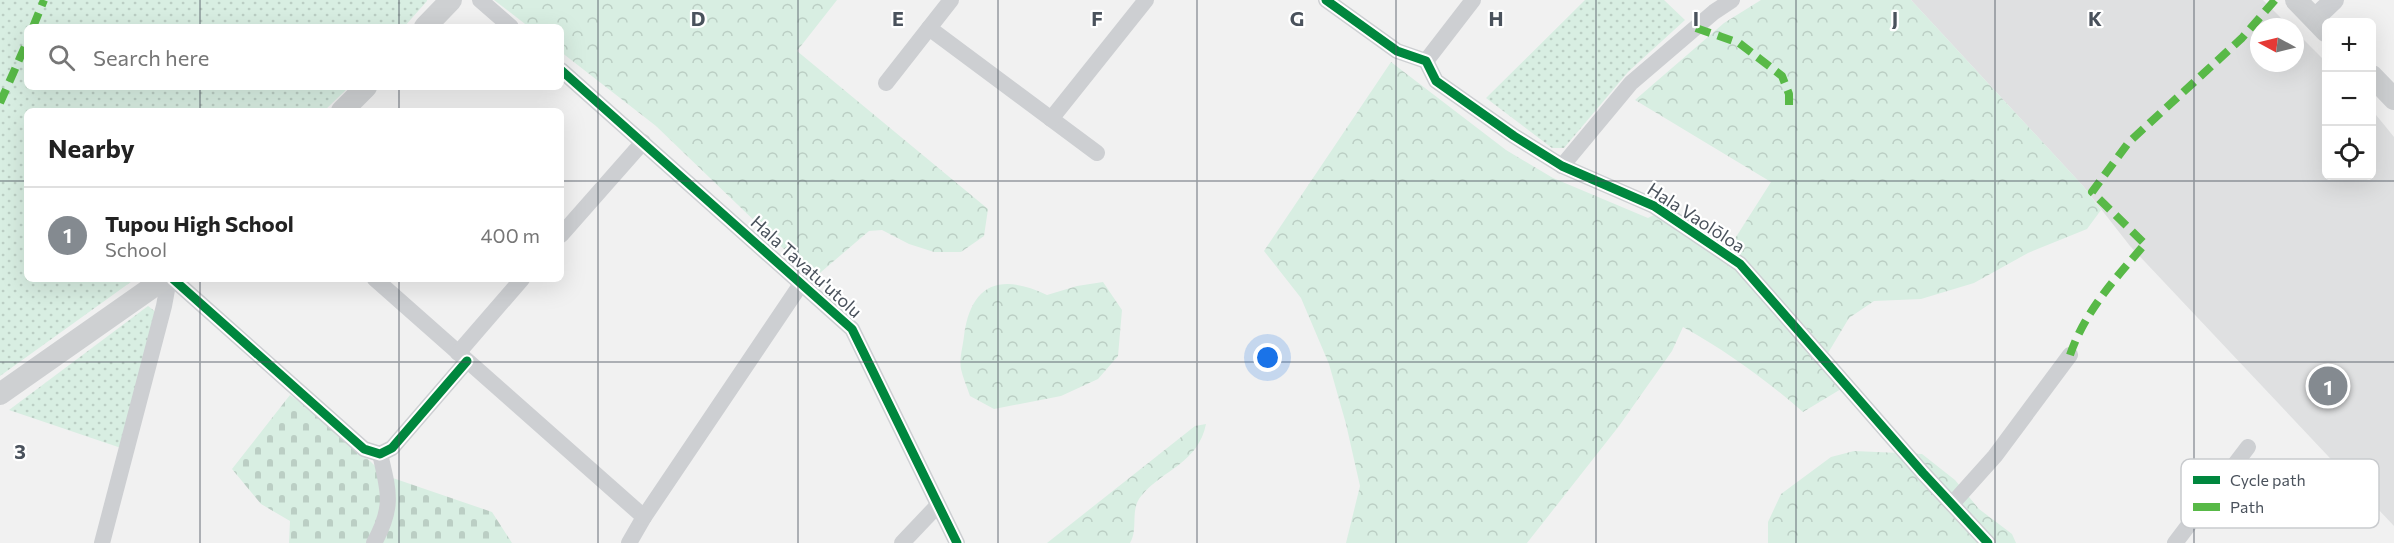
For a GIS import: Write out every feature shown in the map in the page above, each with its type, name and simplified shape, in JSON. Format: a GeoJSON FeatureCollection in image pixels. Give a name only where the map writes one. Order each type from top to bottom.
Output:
{"type":"FeatureCollection","features":[{"type":"Feature","properties":{"kind":"main road"},"geometry":{"type":"LineString","coordinates":[[428,24],[451,0]]}},
{"type":"Feature","properties":{"kind":"main road"},"geometry":{"type":"LineString","coordinates":[[2296,0],[2320,25]]}},
{"type":"Feature","properties":{"kind":"main road"},"geometry":{"type":"LineString","coordinates":[[2376,80],[2394,99]]}},
{"type":"Feature","properties":{"kind":"main road"},"geometry":{"type":"LineString","coordinates":[[345,108],[363,90]]}},
{"type":"Feature","properties":{"kind":"main road"},"geometry":{"type":"LineString","coordinates":[[0,394],[165,282]]}},
{"type":"Feature","properties":{"kind":"street"},"geometry":{"type":"LineString","coordinates":[[480,0],[508,24]]}},
{"type":"Feature","properties":{"kind":"street"},"geometry":{"type":"LineString","coordinates":[[886,83],[951,0]]}},
{"type":"Feature","properties":{"kind":"street"},"geometry":{"type":"LineString","coordinates":[[1051,119],[1146,0]]}},
{"type":"Feature","properties":{"kind":"street"},"geometry":{"type":"LineString","coordinates":[[1326,0],[1397,51],[1426,61],[1473,0]]}},
{"type":"Feature","properties":{"kind":"street"},"geometry":{"type":"LineString","coordinates":[[1562,166],[1631,83],[1714,12],[1732,0]]}},
{"type":"Feature","properties":{"kind":"street"},"geometry":{"type":"LineString","coordinates":[[2320,25],[2334,0]]}},
{"type":"Feature","properties":{"kind":"street"},"geometry":{"type":"LineString","coordinates":[[929,28],[1096,153]]}},
{"type":"Feature","properties":{"kind":"street","name":"Hala Vaolōloa"},"geometry":{"type":"LineString","coordinates":[[1426,61],[1436,81],[1514,136],[1562,166],[1654,206],[1740,264],[1988,543]]}},
{"type":"Feature","properties":{"kind":"street","name":"Hala Tavatu'utolu"},"geometry":{"type":"LineString","coordinates":[[564,73],[852,329],[957,543]]}},
{"type":"Feature","properties":{"kind":"street"},"geometry":{"type":"LineString","coordinates":[[564,232],[643,142]]}},
{"type":"Feature","properties":{"kind":"street"},"geometry":{"type":"LineString","coordinates":[[102,543],[162,318],[168,282]]}},
{"type":"Feature","properties":{"kind":"street"},"geometry":{"type":"LineString","coordinates":[[172,282],[364,449],[380,454],[392,448],[520,282]]}},
{"type":"Feature","properties":{"kind":"street"},"geometry":{"type":"LineString","coordinates":[[378,282],[644,517]]}},
{"type":"Feature","properties":{"kind":"street"},"geometry":{"type":"LineString","coordinates":[[629,543],[644,517],[801,284]]}},
{"type":"Feature","properties":{"kind":"street"},"geometry":{"type":"LineString","coordinates":[[1952,504],[1995,456],[2070,355]]}},
{"type":"Feature","properties":{"kind":"street"},"geometry":{"type":"LineString","coordinates":[[2239,459],[2248,447]]}},
{"type":"Feature","properties":{"kind":"street"},"geometry":{"type":"LineString","coordinates":[[374,543],[388,513],[388,491],[380,454]]}},
{"type":"Feature","properties":{"kind":"street"},"geometry":{"type":"LineString","coordinates":[[902,543],[938,505]]}},
{"type":"Feature","properties":{"kind":"street"},"geometry":{"type":"LineString","coordinates":[[2175,543],[2186,528]]}},
{"type":"Feature","properties":{"kind":"shaded area"},"geometry":{"type":"Polygon","coordinates":[[[1911,0],[2263,0],[2281,18],[2250,18],[2250,72],[2304,72],[2304,40],[2322,58],[2322,180],[2376,180],[2376,115],[2394,137],[2394,526],[2379,510],[2379,459],[2331,459],[2130,246],[2083,186],[1911,0]]]}},
{"type":"Feature","properties":{"kind":"green space"},"geometry":{"type":"Polygon","coordinates":[[[0,0],[427,0],[407,24],[24,24],[24,90],[346,90],[327,108],[24,108],[24,282],[131,282],[0,376],[0,0]]]}},
{"type":"Feature","properties":{"kind":"green space"},"geometry":{"type":"Polygon","coordinates":[[[494,0],[837,0],[797,51],[988,209],[984,236],[961,252],[934,252],[909,244],[882,230],[869,231],[814,278],[656,126],[564,54],[564,24],[525,24],[494,0]]]}},
{"type":"Feature","properties":{"kind":"green space"},"geometry":{"type":"Polygon","coordinates":[[[1585,0],[1664,0],[1685,20],[1628,72],[1564,148],[1552,148],[1486,98],[1585,0]]]}},
{"type":"Feature","properties":{"kind":"green space"},"geometry":{"type":"Polygon","coordinates":[[[1761,0],[1911,0],[2083,186],[2101,210],[2087,229],[2028,253],[1974,283],[1921,299],[1874,301],[1849,318],[1828,353],[1841,389],[1803,412],[1746,366],[1683,327],[1672,351],[1619,426],[1527,543],[1346,543],[1360,486],[1346,424],[1329,364],[1301,298],[1264,251],[1391,62],[1506,150],[1553,178],[1648,218],[1668,208],[1729,248],[1771,182],[1635,100],[1724,23],[1761,0]]]}},
{"type":"Feature","properties":{"kind":"green space"},"geometry":{"type":"Polygon","coordinates":[[[1103,282],[1122,310],[1118,356],[1098,379],[1061,396],[994,409],[970,396],[961,369],[961,357],[968,318],[973,304],[981,294],[991,287],[1002,284],[1031,288],[1047,295],[1077,286],[1103,282]]]}},
{"type":"Feature","properties":{"kind":"green space"},"geometry":{"type":"Polygon","coordinates":[[[148,306],[157,313],[121,448],[9,410],[148,306]]]}},
{"type":"Feature","properties":{"kind":"green space"},"geometry":{"type":"Polygon","coordinates":[[[290,395],[337,428],[384,475],[492,512],[512,543],[289,543],[290,521],[261,504],[232,469],[290,395]]]}},
{"type":"Feature","properties":{"kind":"green space"},"geometry":{"type":"Polygon","coordinates":[[[1206,424],[1196,448],[1188,457],[1151,486],[1138,500],[1133,537],[1130,543],[1047,543],[1195,426],[1206,424]]]}},
{"type":"Feature","properties":{"kind":"green space"},"geometry":{"type":"Polygon","coordinates":[[[1854,451],[1922,454],[1955,480],[1979,509],[2012,534],[2016,543],[1768,543],[1768,522],[1781,494],[1831,457],[1854,451]]]}},
{"type":"Feature","properties":{"kind":"marked path"},"geometry":{"type":"LineString","coordinates":[[34,24],[44,0]]}},
{"type":"Feature","properties":{"kind":"marked path"},"geometry":{"type":"LineString","coordinates":[[2070,355],[2092,310],[2145,244],[2092,192],[2129,142],[2242,38],[2275,0]]}},
{"type":"Feature","properties":{"kind":"marked path"},"geometry":{"type":"LineString","coordinates":[[1696,28],[1739,43],[1782,76],[1789,94],[1789,110]]}},
{"type":"Feature","properties":{"kind":"marked path"},"geometry":{"type":"LineString","coordinates":[[0,103],[24,49]]}},
{"type":"Feature","properties":{"kind":"cycle path"},"geometry":{"type":"LineString","coordinates":[[1326,0],[1397,51],[1426,61],[1436,81],[1514,136],[1562,166],[1654,206],[1740,264],[1923,473],[1988,543]]}},
{"type":"Feature","properties":{"kind":"cycle path"},"geometry":{"type":"LineString","coordinates":[[564,73],[852,329],[957,543]]}},
{"type":"Feature","properties":{"kind":"cycle path"},"geometry":{"type":"LineString","coordinates":[[176,282],[364,449],[380,454],[392,448],[467,361]]}},
{"type":"Feature","properties":{"kind":"place","name":"Tupou High School"},"geometry":{"type":"Point","coordinates":[2328,386]}}]}
